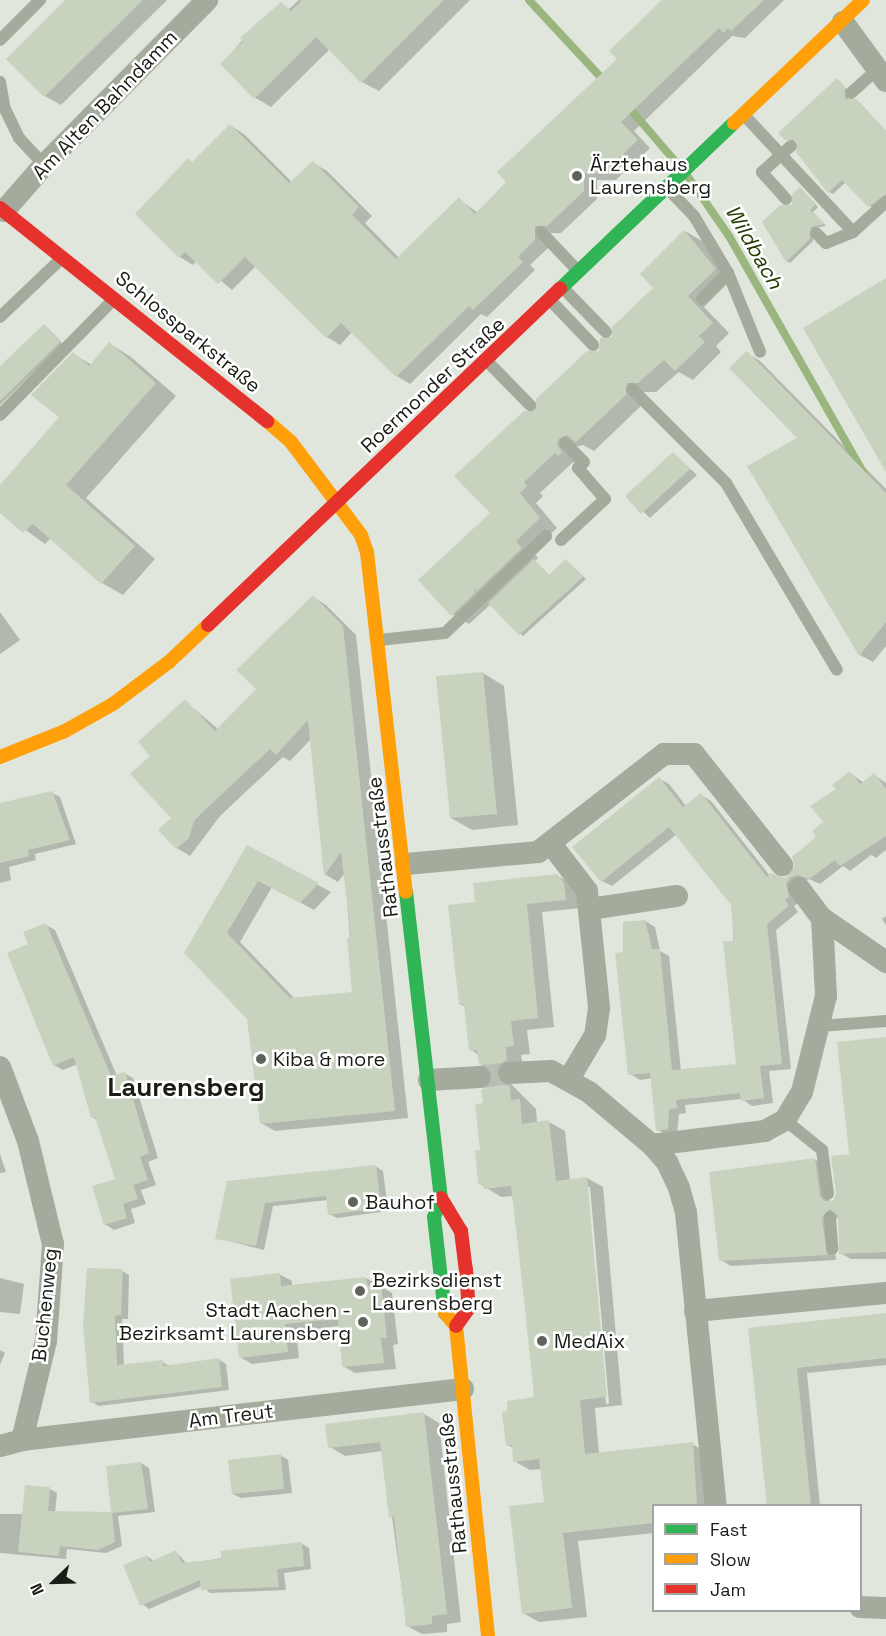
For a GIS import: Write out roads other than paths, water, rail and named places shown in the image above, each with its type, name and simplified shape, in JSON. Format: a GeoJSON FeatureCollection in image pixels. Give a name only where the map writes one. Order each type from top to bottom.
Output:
{"type":"FeatureCollection","features":[{"type":"Feature","properties":{"kind":"street","name":"Am Alten Bahndamm"},"geometry":{"type":"LineString","coordinates":[[2,209],[207,0]]}},
{"type":"Feature","properties":{"kind":"street","name":"Roermonder Straße"},"geometry":{"type":"LineString","coordinates":[[0,757],[65,731],[113,704],[169,662],[337,501],[551,302],[843,22],[863,0]]}},
{"type":"Feature","properties":{"kind":"street"},"geometry":{"type":"LineString","coordinates":[[843,22],[882,75]]}},
{"type":"Feature","properties":{"kind":"street","name":"Schlossparkstraße"},"geometry":{"type":"LineString","coordinates":[[2,209],[291,442],[337,501]]}},
{"type":"Feature","properties":{"kind":"street","name":"Rathausstraße"},"geometry":{"type":"LineString","coordinates":[[337,501],[367,552],[406,864],[441,1198],[461,1231],[466,1269],[469,1308],[456,1326]]}},
{"type":"Feature","properties":{"kind":"street"},"geometry":{"type":"LineString","coordinates":[[406,864],[538,852],[664,754],[694,754],[782,865]]}},
{"type":"Feature","properties":{"kind":"street"},"geometry":{"type":"LineString","coordinates":[[551,844],[587,891],[590,909],[588,932],[598,1008],[595,1035],[569,1079]]}},
{"type":"Feature","properties":{"kind":"street"},"geometry":{"type":"LineString","coordinates":[[799,888],[822,918],[886,962]]}},
{"type":"Feature","properties":{"kind":"street"},"geometry":{"type":"LineString","coordinates":[[590,909],[676,896]]}},
{"type":"Feature","properties":{"kind":"street"},"geometry":{"type":"LineString","coordinates":[[652,1145],[765,1131],[785,1120],[802,1092],[826,996],[822,918]]}},
{"type":"Feature","properties":{"kind":"street","name":"Buchenweg"},"geometry":{"type":"LineString","coordinates":[[0,1067],[28,1141],[53,1244],[46,1341],[22,1440]]}},
{"type":"Feature","properties":{"kind":"street"},"geometry":{"type":"LineString","coordinates":[[509,1073],[551,1071],[569,1079],[652,1145],[667,1162],[686,1213],[716,1504]]}},
{"type":"Feature","properties":{"kind":"street"},"geometry":{"type":"LineString","coordinates":[[429,1080],[480,1077]]}},
{"type":"Feature","properties":{"kind":"street","name":"Rathausstraße"},"geometry":{"type":"LineString","coordinates":[[441,1198],[434,1217],[444,1311],[456,1326],[488,1636]]}},
{"type":"Feature","properties":{"kind":"street"},"geometry":{"type":"LineString","coordinates":[[695,1311],[886,1293]]}},
{"type":"Feature","properties":{"kind":"street","name":"Am Treut"},"geometry":{"type":"LineString","coordinates":[[0,1446],[22,1440],[463,1389]]}},
{"type":"Feature","properties":{"kind":"street"},"geometry":{"type":"LineString","coordinates":[[862,1607],[886,1608]]}},
{"type":"Feature","properties":{"kind":"lane"},"geometry":{"type":"LineString","coordinates":[[0,40],[40,0]]}},
{"type":"Feature","properties":{"kind":"lane"},"geometry":{"type":"LineString","coordinates":[[851,93],[882,75]]}},
{"type":"Feature","properties":{"kind":"lane"},"geometry":{"type":"LineString","coordinates":[[0,82],[5,109],[19,138],[44,165]]}},
{"type":"Feature","properties":{"kind":"lane"},"geometry":{"type":"LineString","coordinates":[[745,116],[853,232]]}},
{"type":"Feature","properties":{"kind":"lane"},"geometry":{"type":"LineString","coordinates":[[786,199],[762,172],[791,146]]}},
{"type":"Feature","properties":{"kind":"lane"},"geometry":{"type":"LineString","coordinates":[[668,189],[694,216],[728,273],[760,352]]}},
{"type":"Feature","properties":{"kind":"lane"},"geometry":{"type":"LineString","coordinates":[[816,233],[826,243],[853,232],[886,202]]}},
{"type":"Feature","properties":{"kind":"lane"},"geometry":{"type":"LineString","coordinates":[[541,232],[580,273]]}},
{"type":"Feature","properties":{"kind":"lane"},"geometry":{"type":"LineString","coordinates":[[0,316],[62,257]]}},
{"type":"Feature","properties":{"kind":"lane"},"geometry":{"type":"LineString","coordinates":[[702,299],[728,273]]}},
{"type":"Feature","properties":{"kind":"lane"},"geometry":{"type":"LineString","coordinates":[[564,289],[606,332]]}},
{"type":"Feature","properties":{"kind":"lane"},"geometry":{"type":"LineString","coordinates":[[0,415],[115,298]]}},
{"type":"Feature","properties":{"kind":"lane"},"geometry":{"type":"LineString","coordinates":[[551,302],[593,345]]}},
{"type":"Feature","properties":{"kind":"lane"},"geometry":{"type":"LineString","coordinates":[[487,361],[530,405]]}},
{"type":"Feature","properties":{"kind":"lane"},"geometry":{"type":"LineString","coordinates":[[632,388],[726,483],[837,670]]}},
{"type":"Feature","properties":{"kind":"lane"},"geometry":{"type":"LineString","coordinates":[[561,540],[605,499],[578,468],[584,462],[565,443]]}},
{"type":"Feature","properties":{"kind":"lane"},"geometry":{"type":"LineString","coordinates":[[378,640],[445,633],[546,536]]}},
{"type":"Feature","properties":{"kind":"lane"},"geometry":{"type":"LineString","coordinates":[[820,1026],[886,1021]]}},
{"type":"Feature","properties":{"kind":"lane"},"geometry":{"type":"LineString","coordinates":[[785,1120],[822,1149],[828,1194]]}},
{"type":"Feature","properties":{"kind":"lane"},"geometry":{"type":"LineString","coordinates":[[830,1217],[832,1249]]}},
{"type":"Feature","properties":{"kind":"waterway","name":"Wildbach"},"geometry":{"type":"LineString","coordinates":[[529,0],[607,84]]}},
{"type":"Feature","properties":{"kind":"waterway","name":"Wildbach"},"geometry":{"type":"LineString","coordinates":[[626,104],[680,167]]}},
{"type":"Feature","properties":{"kind":"waterway","name":"Wildbach"},"geometry":{"type":"LineString","coordinates":[[688,177],[729,236],[865,475]]}},
{"type":"Feature","properties":{"kind":"tunnel"},"geometry":{"type":"LineString","coordinates":[[480,1077],[509,1073]]}},
{"type":"Feature","properties":{"kind":"place","name":"Ärztehaus Laurensberg"},"geometry":{"type":"Point","coordinates":[577,176]}},
{"type":"Feature","properties":{"kind":"place","name":"Kiba & more"},"geometry":{"type":"Point","coordinates":[261,1059]}},
{"type":"Feature","properties":{"kind":"place","name":"Bauhof"},"geometry":{"type":"Point","coordinates":[353,1202]}},
{"type":"Feature","properties":{"kind":"place","name":"Bezirksdienst Laurensberg"},"geometry":{"type":"Point","coordinates":[360,1291]}},
{"type":"Feature","properties":{"kind":"place","name":"Stadt Aachen - Bezirksamt Laurensberg"},"geometry":{"type":"Point","coordinates":[363,1322]}},
{"type":"Feature","properties":{"kind":"place","name":"MedAix"},"geometry":{"type":"Point","coordinates":[542,1341]}},
{"type":"Feature","properties":{"kind":"district","name":"Laurensberg"},"geometry":{"type":"Point","coordinates":[186,1088]}}]}
